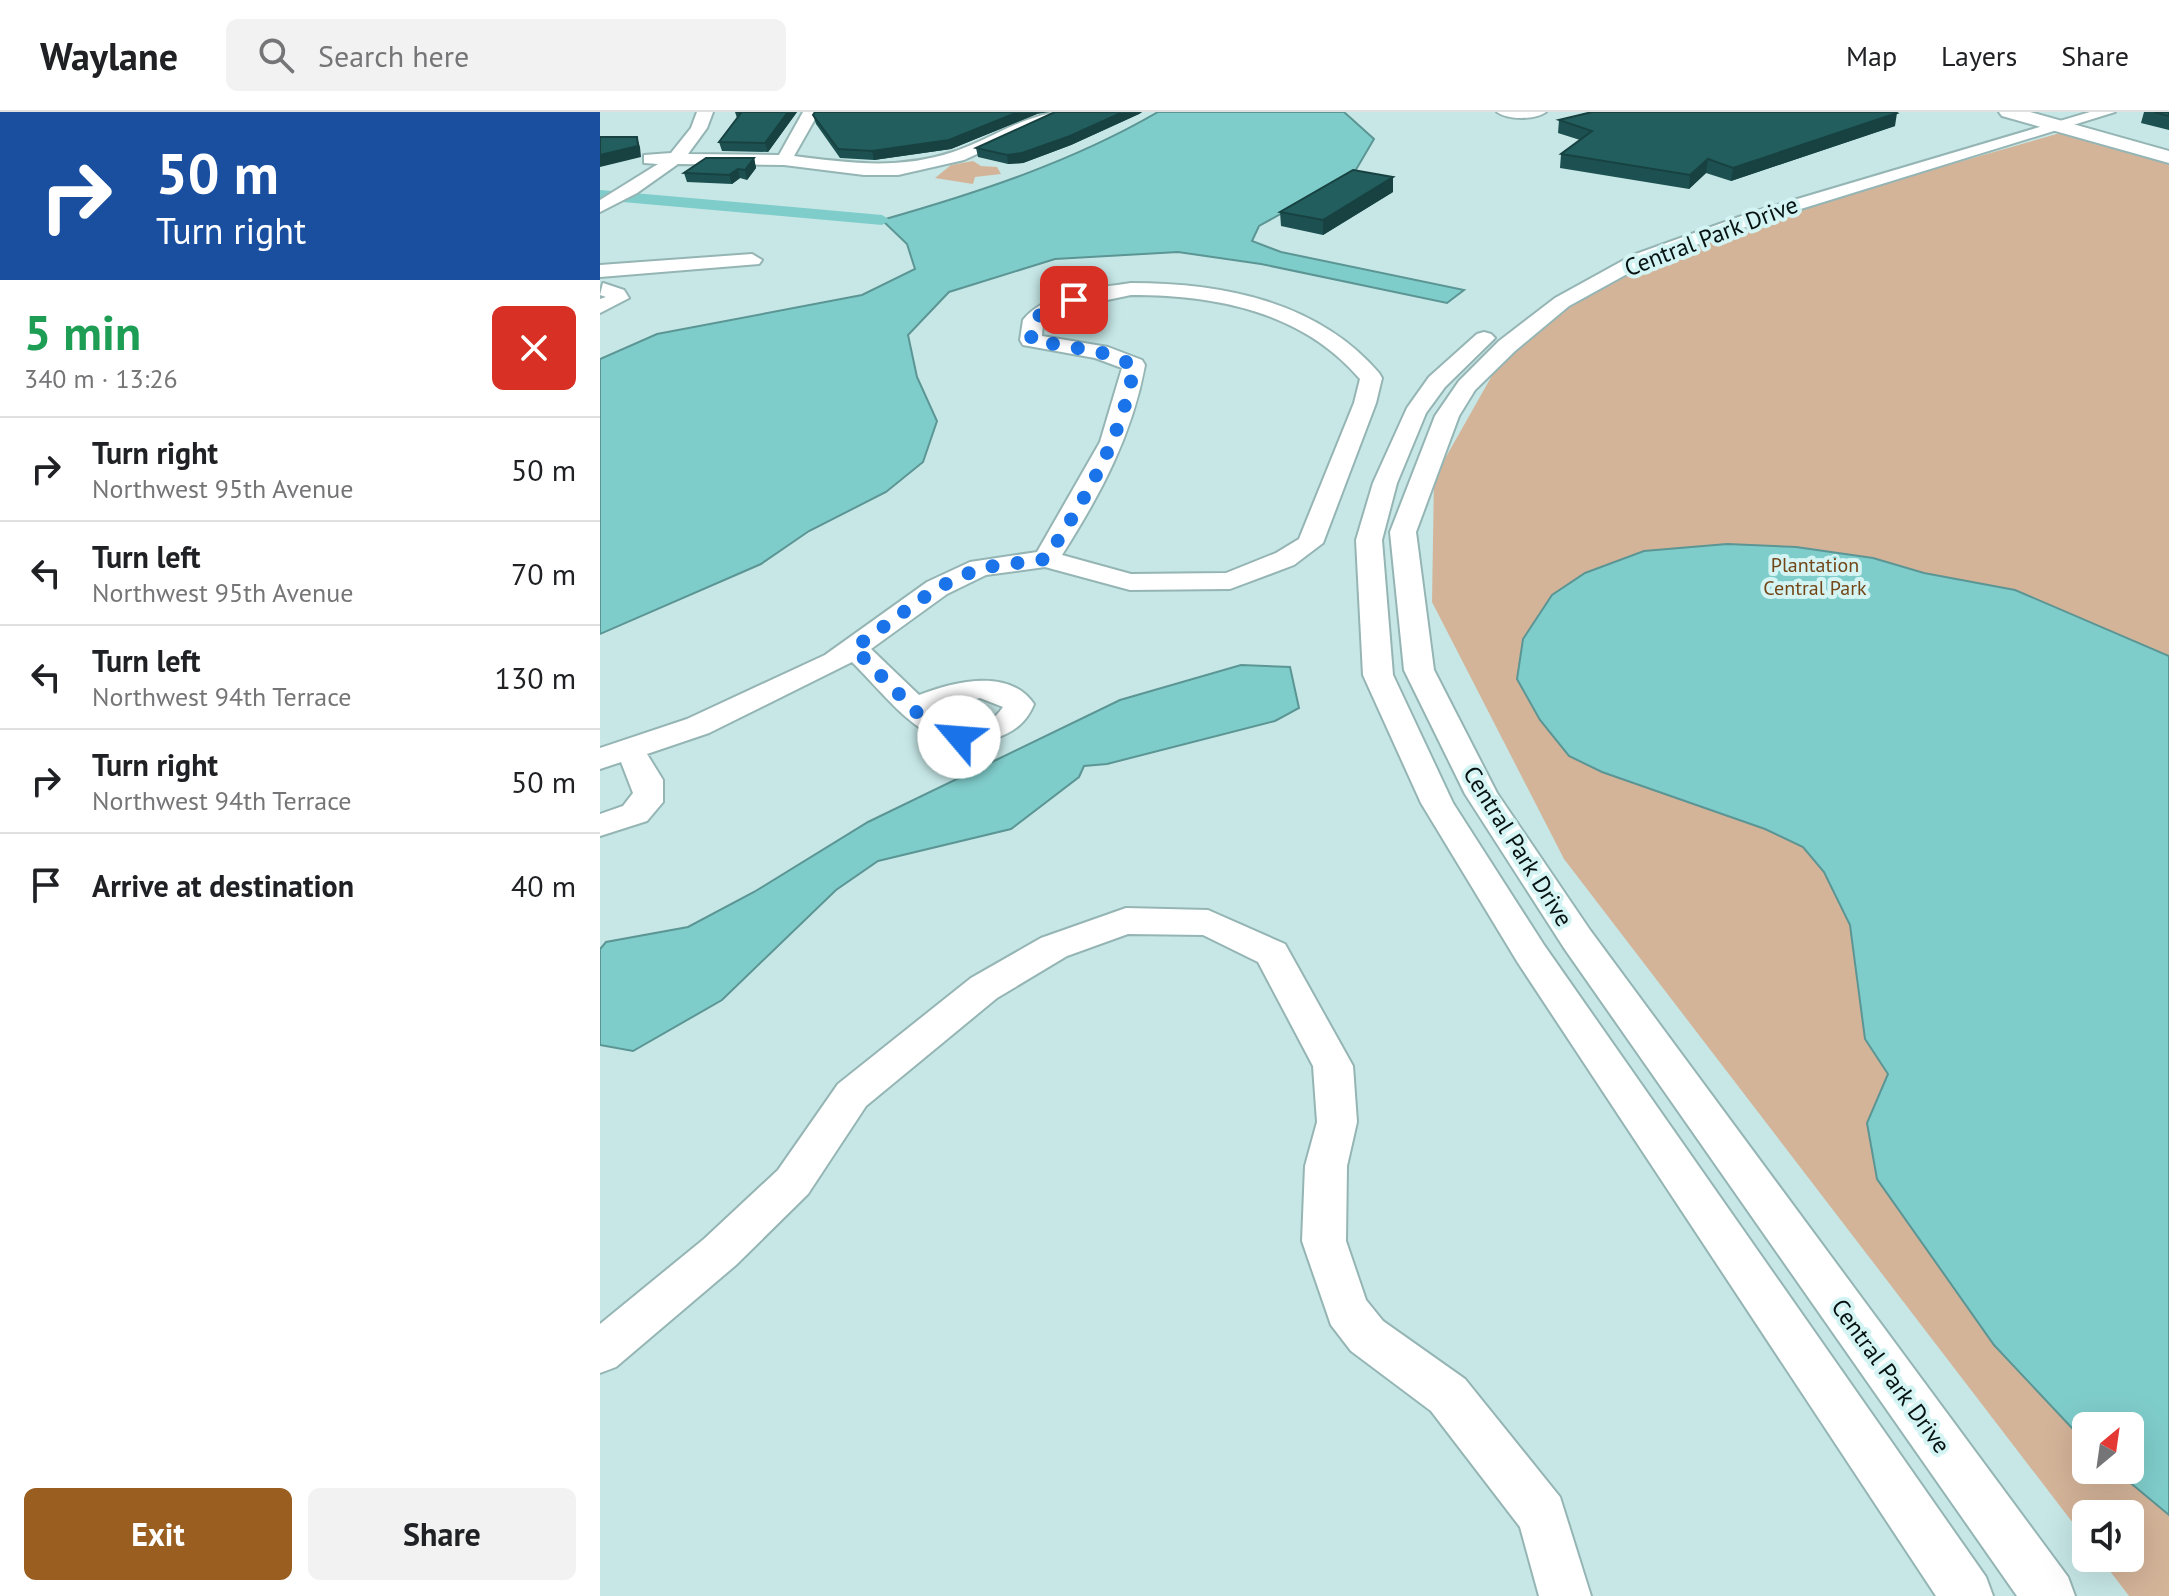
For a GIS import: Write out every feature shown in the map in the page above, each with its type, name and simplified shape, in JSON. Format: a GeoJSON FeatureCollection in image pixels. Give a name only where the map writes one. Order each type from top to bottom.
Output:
{"type":"FeatureCollection","features":[{"type":"Feature","properties":{"kind":"street"},"geometry":{"type":"LineString","coordinates":[[600,207],[674,159],[692,139],[705,112]]}},
{"type":"Feature","properties":{"kind":"street"},"geometry":{"type":"LineString","coordinates":[[784,160],[811,112]]}},
{"type":"Feature","properties":{"kind":"street"},"geometry":{"type":"LineString","coordinates":[[650,159],[784,160],[864,170],[929,164],[1060,112]]}},
{"type":"Feature","properties":{"kind":"street"},"geometry":{"type":"LineString","coordinates":[[1505,112],[1538,112]]}},
{"type":"Feature","properties":{"kind":"street","name":"Central Park Drive"},"geometry":{"type":"LineString","coordinates":[[1967,1596],[1531,954],[1437,803],[1378,675],[1369,540],[1397,455],[1415,413],[1437,382],[1489,334],[1570,275],[1658,235],[2050,117],[2107,112]]}},
{"type":"Feature","properties":{"kind":"street"},"geometry":{"type":"LineString","coordinates":[[2050,117],[2169,146]]}},
{"type":"Feature","properties":{"kind":"street"},"geometry":{"type":"LineString","coordinates":[[2050,117],[2169,157]]}},
{"type":"Feature","properties":{"kind":"street","name":"Central Park Drive"},"geometry":{"type":"LineString","coordinates":[[2049,1596],[1586,952],[1481,794],[1419,670],[1403,532],[1447,416],[1467,386],[1507,346],[1562,302],[1640,259],[2050,117]]}},
{"type":"Feature","properties":{"kind":"street"},"geometry":{"type":"LineString","coordinates":[[605,189],[650,159],[667,139]]}},
{"type":"Feature","properties":{"kind":"street"},"geometry":{"type":"LineString","coordinates":[[601,289],[624,272],[752,260]]}},
{"type":"Feature","properties":{"kind":"street"},"geometry":{"type":"LineString","coordinates":[[614,754],[698,726],[835,661],[937,588],[980,568],[1046,559],[1130,582],[1230,581],[1285,559],[1310,543],[1365,403],[1371,378],[1349,353],[1305,323],[1244,303],[1185,290],[1134,288],[1098,293],[1050,308],[1033,320],[1031,340],[1100,352],[1134,365],[1131,389],[1095,484],[1046,559]]}},
{"type":"Feature","properties":{"kind":"street"},"geometry":{"type":"LineString","coordinates":[[854,648],[914,707]]}},
{"type":"Feature","properties":{"kind":"street"},"geometry":{"type":"LineString","coordinates":[[600,825],[621,822],[640,811],[649,796],[648,784],[614,754]]}},
{"type":"Feature","properties":{"kind":"street"},"geometry":{"type":"LineString","coordinates":[[600,1352],[720,1252],[793,1182],[852,1095],[984,988],[1054,947],[1126,921],[1208,923],[1272,953],[1333,1066],[1337,1122],[1326,1166],[1324,1241],[1347,1311],[1367,1336],[1448,1395],[1542,1515],[1565,1596]]}},
{"type":"Feature","properties":{"kind":"green space","name":"Plantation Central Park"},"geometry":{"type":"Polygon","coordinates":[[[2067,131],[2169,162],[2169,1596],[2129,1596],[2111,1572],[2144,1572],[2144,1500],[2072,1500],[2072,1522],[1564,859],[1432,602],[1434,478],[1494,372],[1562,307],[1647,261],[1788,211],[2067,131]]]}},
{"type":"Feature","properties":{"kind":"green space"},"geometry":{"type":"Polygon","coordinates":[[[973,161],[981,166],[997,167],[1001,174],[975,177],[973,184],[935,178],[951,165],[973,161]]]}},
{"type":"Feature","properties":{"kind":"water"},"geometry":{"type":"Polygon","coordinates":[[[1158,112],[1344,112],[1374,139],[1354,173],[1259,226],[1252,241],[1281,252],[1464,290],[1447,303],[1261,264],[1178,252],[1055,259],[949,292],[908,335],[917,377],[937,421],[923,462],[886,492],[809,531],[761,564],[600,634],[600,359],[657,334],[862,295],[915,269],[907,244],[882,220],[1023,175],[1092,146],[1158,112]]]}},
{"type":"Feature","properties":{"kind":"water"},"geometry":{"type":"Polygon","coordinates":[[[1727,544],[1796,547],[1873,558],[1924,573],[2015,590],[2169,656],[2169,1515],[2132,1484],[2144,1484],[2144,1412],[2072,1412],[2072,1428],[1994,1345],[1877,1179],[1867,1123],[1888,1074],[1865,1039],[1850,925],[1824,872],[1803,847],[1765,829],[1602,772],[1569,756],[1540,720],[1517,679],[1523,639],[1552,595],[1585,573],[1644,551],[1727,544]]]}},
{"type":"Feature","properties":{"kind":"water"},"geometry":{"type":"Polygon","coordinates":[[[1241,665],[1290,667],[1299,708],[1275,721],[1107,764],[1084,766],[1079,777],[1011,829],[878,861],[836,890],[722,1000],[633,1051],[600,1045],[600,949],[606,942],[688,927],[754,892],[868,822],[1120,700],[1241,665]]]}},
{"type":"Feature","properties":{"kind":"building"},"geometry":{"type":"Polygon","coordinates":[[[736,112],[788,112],[765,143],[719,142],[741,113],[736,112]]]}},
{"type":"Feature","properties":{"kind":"building"},"geometry":{"type":"Polygon","coordinates":[[[815,112],[1018,112],[949,140],[872,151],[838,149],[813,115],[815,112]]]}},
{"type":"Feature","properties":{"kind":"building"},"geometry":{"type":"Polygon","coordinates":[[[1055,112],[1123,112],[1022,153],[1007,155],[976,148],[1055,112]]]}},
{"type":"Feature","properties":{"kind":"building"},"geometry":{"type":"Polygon","coordinates":[[[1592,112],[1897,113],[1733,168],[1708,159],[1690,175],[1561,154],[1592,131],[1559,120],[1592,112]]]}},
{"type":"Feature","properties":{"kind":"building"},"geometry":{"type":"Polygon","coordinates":[[[600,137],[637,137],[638,146],[600,155],[600,137]]]}},
{"type":"Feature","properties":{"kind":"building"},"geometry":{"type":"Polygon","coordinates":[[[706,158],[754,158],[745,170],[738,169],[729,175],[684,173],[706,158]]]}},
{"type":"Feature","properties":{"kind":"building"},"geometry":{"type":"Polygon","coordinates":[[[1353,170],[1393,177],[1323,220],[1280,212],[1353,170]]]}},
{"type":"Feature","properties":{"kind":"waterway"},"geometry":{"type":"LineString","coordinates":[[600,195],[882,220]]}},
{"type":"Feature","properties":{"kind":"route"},"geometry":{"type":"LineString","coordinates":[[959,737],[930,726],[854,648],[937,588],[980,568],[1046,559],[1095,484],[1131,389],[1134,365],[1100,352],[1031,340],[1033,320],[1050,308],[1074,300]]}}]}
